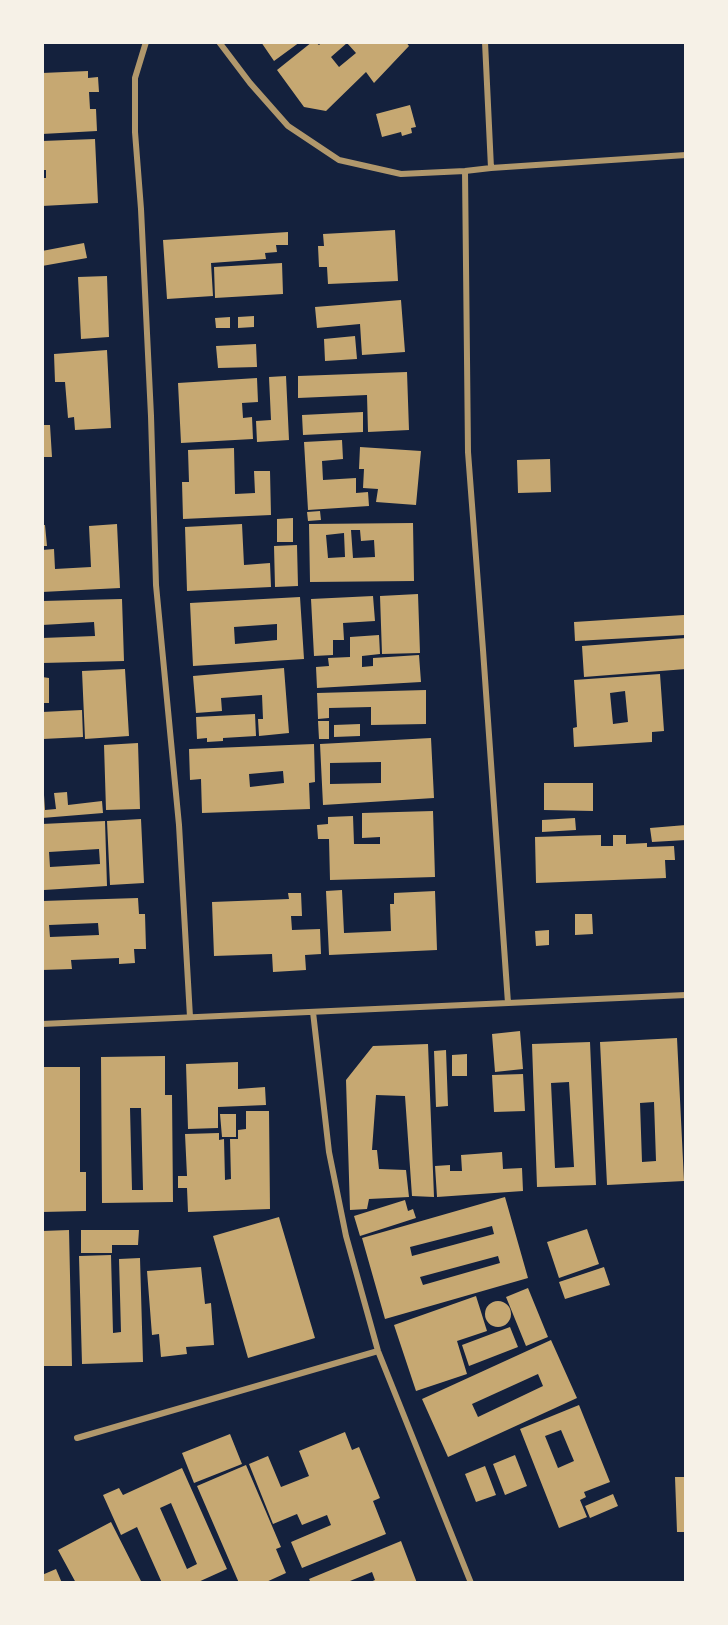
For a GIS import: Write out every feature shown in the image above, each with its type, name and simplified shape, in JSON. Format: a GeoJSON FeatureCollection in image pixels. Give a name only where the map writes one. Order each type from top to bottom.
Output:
{"type":"FeatureCollection","features":[{"type":"Feature","properties":{"kind":"street"},"geometry":{"type":"LineString","coordinates":[[146,42],[135,78],[135,132],[151,404],[156,585],[179,825],[190,1017]]}},
{"type":"Feature","properties":{"kind":"street"},"geometry":{"type":"LineString","coordinates":[[219,42],[250,83],[288,126],[339,160],[401,174],[686,155]]}},
{"type":"Feature","properties":{"kind":"street"},"geometry":{"type":"LineString","coordinates":[[485,42],[491,168]]}},
{"type":"Feature","properties":{"kind":"street"},"geometry":{"type":"LineString","coordinates":[[465,171],[468,452],[508,1003]]}},
{"type":"Feature","properties":{"kind":"street"},"geometry":{"type":"LineString","coordinates":[[42,1024],[686,995]]}},
{"type":"Feature","properties":{"kind":"street"},"geometry":{"type":"LineString","coordinates":[[313,1012],[329,1152],[346,1236],[378,1351],[471,1583]]}},
{"type":"Feature","properties":{"kind":"street"},"geometry":{"type":"LineString","coordinates":[[77,1438],[378,1351]]}},
{"type":"Feature","properties":{"kind":"building"},"geometry":{"type":"Polygon","coordinates":[[[261,42],[300,42],[274,61],[261,42]]]}},
{"type":"Feature","properties":{"kind":"building"},"geometry":{"type":"Polygon","coordinates":[[[312,42],[319,45],[322,42],[406,42],[409,46],[374,83],[366,72],[326,111],[304,107],[277,70],[312,42]],[[347,43],[331,57],[339,67],[356,53],[347,43]]]}},
{"type":"Feature","properties":{"kind":"building"},"geometry":{"type":"Polygon","coordinates":[[[88,71],[88,78],[98,77],[99,92],[89,92],[90,109],[96,109],[97,131],[42,134],[42,73],[88,71]]]}},
{"type":"Feature","properties":{"kind":"building"},"geometry":{"type":"Polygon","coordinates":[[[410,105],[416,127],[411,128],[412,133],[402,136],[401,132],[382,137],[376,114],[410,105]]]}},
{"type":"Feature","properties":{"kind":"building"},"geometry":{"type":"Polygon","coordinates":[[[95,139],[98,203],[42,206],[42,178],[46,178],[46,170],[42,170],[42,141],[95,139]]]}},
{"type":"Feature","properties":{"kind":"building"},"geometry":{"type":"Polygon","coordinates":[[[395,230],[398,281],[328,284],[327,267],[319,267],[318,246],[324,246],[323,234],[395,230]]]}},
{"type":"Feature","properties":{"kind":"building"},"geometry":{"type":"Polygon","coordinates":[[[288,232],[288,245],[276,245],[277,252],[265,253],[266,259],[211,263],[213,296],[167,299],[163,240],[288,232]]]}},
{"type":"Feature","properties":{"kind":"building"},"geometry":{"type":"Polygon","coordinates":[[[84,243],[87,258],[42,266],[42,251],[84,243]]]}},
{"type":"Feature","properties":{"kind":"building"},"geometry":{"type":"Polygon","coordinates":[[[282,263],[283,294],[215,298],[214,267],[282,263]]]}},
{"type":"Feature","properties":{"kind":"building"},"geometry":{"type":"Polygon","coordinates":[[[107,276],[109,337],[81,339],[78,277],[107,276]]]}},
{"type":"Feature","properties":{"kind":"building"},"geometry":{"type":"Polygon","coordinates":[[[401,300],[405,352],[362,355],[360,324],[317,328],[315,307],[401,300]]]}},
{"type":"Feature","properties":{"kind":"building"},"geometry":{"type":"Polygon","coordinates":[[[254,316],[254,327],[238,328],[238,317],[254,316]]]}},
{"type":"Feature","properties":{"kind":"building"},"geometry":{"type":"Polygon","coordinates":[[[230,317],[230,328],[216,328],[215,318],[230,317]]]}},
{"type":"Feature","properties":{"kind":"building"},"geometry":{"type":"Polygon","coordinates":[[[355,336],[357,359],[325,361],[324,339],[355,336]]]}},
{"type":"Feature","properties":{"kind":"building"},"geometry":{"type":"Polygon","coordinates":[[[256,344],[257,367],[218,368],[216,346],[256,344]]]}},
{"type":"Feature","properties":{"kind":"building"},"geometry":{"type":"Polygon","coordinates":[[[107,350],[111,428],[75,430],[74,417],[68,418],[65,382],[55,382],[54,354],[107,350]]]}},
{"type":"Feature","properties":{"kind":"building"},"geometry":{"type":"Polygon","coordinates":[[[407,372],[409,430],[368,432],[367,395],[298,398],[298,376],[407,372]]]}},
{"type":"Feature","properties":{"kind":"building"},"geometry":{"type":"Polygon","coordinates":[[[286,376],[289,440],[257,442],[256,421],[271,420],[269,377],[286,376]]]}},
{"type":"Feature","properties":{"kind":"building"},"geometry":{"type":"Polygon","coordinates":[[[257,378],[258,402],[242,403],[243,418],[252,417],[253,439],[181,443],[178,383],[257,378]]]}},
{"type":"Feature","properties":{"kind":"building"},"geometry":{"type":"Polygon","coordinates":[[[363,412],[363,432],[303,435],[302,415],[363,412]]]}},
{"type":"Feature","properties":{"kind":"building"},"geometry":{"type":"Polygon","coordinates":[[[42,425],[50,425],[52,457],[42,457],[42,425]]]}},
{"type":"Feature","properties":{"kind":"building"},"geometry":{"type":"Polygon","coordinates":[[[342,440],[343,459],[322,461],[323,480],[356,478],[356,493],[368,492],[369,506],[308,510],[304,442],[342,440]]]}},
{"type":"Feature","properties":{"kind":"building"},"geometry":{"type":"Polygon","coordinates":[[[360,447],[421,451],[416,505],[376,502],[378,489],[363,488],[364,469],[359,469],[360,447]]]}},
{"type":"Feature","properties":{"kind":"building"},"geometry":{"type":"Polygon","coordinates":[[[234,448],[235,494],[255,493],[254,471],[270,471],[271,515],[183,519],[182,482],[189,482],[188,450],[234,448]]]}},
{"type":"Feature","properties":{"kind":"building"},"geometry":{"type":"Polygon","coordinates":[[[550,459],[551,492],[518,493],[517,460],[550,459]]]}},
{"type":"Feature","properties":{"kind":"building"},"geometry":{"type":"Polygon","coordinates":[[[320,511],[321,520],[308,521],[307,512],[320,511]]]}},
{"type":"Feature","properties":{"kind":"building"},"geometry":{"type":"Polygon","coordinates":[[[293,518],[293,542],[277,542],[277,519],[293,518]]]}},
{"type":"Feature","properties":{"kind":"building"},"geometry":{"type":"Polygon","coordinates":[[[413,523],[414,581],[310,582],[309,524],[413,523]],[[351,530],[353,558],[375,557],[374,540],[361,541],[360,530],[351,530]],[[344,533],[326,535],[328,558],[345,557],[344,533]]]}},
{"type":"Feature","properties":{"kind":"building"},"geometry":{"type":"Polygon","coordinates":[[[117,524],[120,588],[42,592],[42,550],[54,549],[55,569],[91,567],[89,526],[117,524]]]}},
{"type":"Feature","properties":{"kind":"building"},"geometry":{"type":"Polygon","coordinates":[[[242,524],[244,565],[270,563],[271,587],[187,591],[185,527],[242,524]]]}},
{"type":"Feature","properties":{"kind":"building"},"geometry":{"type":"Polygon","coordinates":[[[42,525],[45,525],[47,546],[42,546],[42,525]]]}},
{"type":"Feature","properties":{"kind":"building"},"geometry":{"type":"Polygon","coordinates":[[[297,545],[298,586],[275,587],[274,546],[297,545]]]}},
{"type":"Feature","properties":{"kind":"building"},"geometry":{"type":"Polygon","coordinates":[[[418,594],[420,653],[382,654],[380,596],[418,594]]]}},
{"type":"Feature","properties":{"kind":"building"},"geometry":{"type":"Polygon","coordinates":[[[373,596],[375,621],[343,623],[344,640],[333,640],[333,655],[314,656],[311,599],[373,596]]]}},
{"type":"Feature","properties":{"kind":"building"},"geometry":{"type":"Polygon","coordinates":[[[300,597],[304,659],[193,666],[190,603],[300,597]],[[277,624],[234,627],[235,644],[277,640],[277,624]]]}},
{"type":"Feature","properties":{"kind":"building"},"geometry":{"type":"Polygon","coordinates":[[[122,599],[124,661],[42,663],[42,638],[95,636],[94,622],[42,625],[42,601],[122,599]]]}},
{"type":"Feature","properties":{"kind":"building"},"geometry":{"type":"Polygon","coordinates":[[[684,615],[685,635],[575,641],[574,622],[684,615]]]}},
{"type":"Feature","properties":{"kind":"building"},"geometry":{"type":"Polygon","coordinates":[[[379,635],[380,654],[362,656],[362,667],[373,666],[373,658],[419,655],[421,682],[317,688],[316,667],[329,666],[328,658],[350,657],[350,637],[379,635]]]}},
{"type":"Feature","properties":{"kind":"building"},"geometry":{"type":"Polygon","coordinates":[[[686,638],[686,669],[584,677],[582,646],[686,638]]]}},
{"type":"Feature","properties":{"kind":"building"},"geometry":{"type":"Polygon","coordinates":[[[284,668],[289,733],[259,736],[258,719],[263,719],[262,695],[221,698],[222,711],[196,713],[193,676],[284,668]]]}},
{"type":"Feature","properties":{"kind":"building"},"geometry":{"type":"Polygon","coordinates":[[[125,669],[129,736],[85,739],[82,671],[125,669]]]}},
{"type":"Feature","properties":{"kind":"building"},"geometry":{"type":"Polygon","coordinates":[[[660,674],[664,731],[652,732],[652,742],[574,747],[573,728],[577,727],[574,680],[660,674]],[[625,691],[610,693],[613,724],[628,722],[625,691]]]}},
{"type":"Feature","properties":{"kind":"building"},"geometry":{"type":"Polygon","coordinates":[[[42,677],[49,678],[49,703],[42,703],[42,677]]]}},
{"type":"Feature","properties":{"kind":"building"},"geometry":{"type":"Polygon","coordinates":[[[426,690],[426,724],[371,725],[371,707],[329,708],[329,718],[318,719],[317,693],[426,690]]]}},
{"type":"Feature","properties":{"kind":"building"},"geometry":{"type":"Polygon","coordinates":[[[82,710],[83,737],[43,739],[42,712],[82,710]]]}},
{"type":"Feature","properties":{"kind":"building"},"geometry":{"type":"Polygon","coordinates":[[[255,714],[256,736],[223,738],[223,741],[207,742],[207,738],[197,739],[196,717],[255,714]]]}},
{"type":"Feature","properties":{"kind":"building"},"geometry":{"type":"Polygon","coordinates":[[[318,721],[329,721],[329,739],[319,739],[318,721]]]}},
{"type":"Feature","properties":{"kind":"building"},"geometry":{"type":"Polygon","coordinates":[[[360,724],[360,736],[334,737],[334,725],[360,724]]]}},
{"type":"Feature","properties":{"kind":"building"},"geometry":{"type":"Polygon","coordinates":[[[431,738],[434,798],[323,805],[320,744],[431,738]],[[381,762],[330,763],[330,784],[381,783],[381,762]]]}},
{"type":"Feature","properties":{"kind":"building"},"geometry":{"type":"Polygon","coordinates":[[[138,743],[140,809],[106,810],[104,745],[138,743]]]}},
{"type":"Feature","properties":{"kind":"building"},"geometry":{"type":"Polygon","coordinates":[[[314,744],[315,782],[309,783],[310,809],[202,813],[201,779],[190,780],[189,749],[314,744]],[[283,771],[249,774],[250,787],[284,783],[283,771]]]}},
{"type":"Feature","properties":{"kind":"building"},"geometry":{"type":"Polygon","coordinates":[[[544,783],[593,783],[593,811],[544,810],[544,783]]]}},
{"type":"Feature","properties":{"kind":"building"},"geometry":{"type":"Polygon","coordinates":[[[67,792],[68,805],[102,801],[103,813],[42,818],[42,795],[44,795],[45,810],[56,809],[54,793],[67,792]]]}},
{"type":"Feature","properties":{"kind":"building"},"geometry":{"type":"Polygon","coordinates":[[[433,811],[435,877],[330,880],[329,839],[318,839],[317,825],[328,824],[328,817],[353,816],[354,844],[380,844],[380,837],[362,838],[362,813],[433,811]]]}},
{"type":"Feature","properties":{"kind":"building"},"geometry":{"type":"Polygon","coordinates":[[[575,818],[576,830],[542,832],[542,820],[575,818]]]}},
{"type":"Feature","properties":{"kind":"building"},"geometry":{"type":"Polygon","coordinates":[[[141,819],[144,883],[110,885],[107,821],[141,819]]]}},
{"type":"Feature","properties":{"kind":"building"},"geometry":{"type":"Polygon","coordinates":[[[105,821],[107,886],[44,890],[44,884],[42,884],[42,824],[105,821]],[[99,849],[49,852],[50,867],[100,864],[99,849]]]}},
{"type":"Feature","properties":{"kind":"building"},"geometry":{"type":"Polygon","coordinates":[[[686,825],[686,840],[652,842],[650,828],[686,825]]]}},
{"type":"Feature","properties":{"kind":"building"},"geometry":{"type":"Polygon","coordinates":[[[601,835],[601,846],[613,846],[613,835],[626,835],[626,844],[647,843],[647,847],[674,846],[675,860],[665,860],[666,878],[536,883],[535,837],[601,835]]]}},
{"type":"Feature","properties":{"kind":"building"},"geometry":{"type":"Polygon","coordinates":[[[342,890],[344,933],[391,931],[390,904],[394,904],[394,893],[435,891],[437,950],[329,955],[326,891],[342,890]]]}},
{"type":"Feature","properties":{"kind":"building"},"geometry":{"type":"Polygon","coordinates":[[[288,893],[301,893],[302,916],[291,916],[292,930],[320,929],[321,954],[305,955],[306,970],[273,972],[272,954],[214,956],[212,902],[289,899],[288,893]]]}},
{"type":"Feature","properties":{"kind":"building"},"geometry":{"type":"Polygon","coordinates":[[[138,898],[139,914],[145,914],[146,949],[134,949],[135,963],[119,964],[119,958],[71,960],[72,969],[42,970],[42,901],[138,898]],[[98,923],[49,925],[50,937],[99,935],[98,923]]]}},
{"type":"Feature","properties":{"kind":"building"},"geometry":{"type":"Polygon","coordinates":[[[575,914],[592,914],[593,934],[575,935],[575,914]]]}},
{"type":"Feature","properties":{"kind":"building"},"geometry":{"type":"Polygon","coordinates":[[[549,930],[549,945],[536,946],[535,931],[549,930]]]}},
{"type":"Feature","properties":{"kind":"building"},"geometry":{"type":"Polygon","coordinates":[[[520,1031],[523,1069],[495,1072],[492,1034],[520,1031]]]}},
{"type":"Feature","properties":{"kind":"building"},"geometry":{"type":"Polygon","coordinates":[[[677,1038],[684,1181],[607,1185],[600,1042],[677,1038]],[[654,1102],[640,1103],[642,1162],[656,1161],[654,1102]]]}},
{"type":"Feature","properties":{"kind":"building"},"geometry":{"type":"Polygon","coordinates":[[[590,1042],[596,1185],[537,1187],[532,1044],[590,1042]],[[569,1082],[551,1083],[555,1168],[574,1167],[569,1082]]]}},
{"type":"Feature","properties":{"kind":"building"},"geometry":{"type":"Polygon","coordinates":[[[428,1044],[434,1197],[412,1196],[405,1096],[376,1095],[372,1150],[377,1150],[379,1169],[406,1170],[409,1197],[369,1199],[367,1209],[350,1210],[346,1080],[373,1046],[428,1044]]]}},
{"type":"Feature","properties":{"kind":"building"},"geometry":{"type":"Polygon","coordinates":[[[446,1050],[448,1106],[436,1107],[434,1051],[446,1050]]]}},
{"type":"Feature","properties":{"kind":"building"},"geometry":{"type":"Polygon","coordinates":[[[467,1054],[467,1076],[452,1076],[452,1055],[467,1054]]]}},
{"type":"Feature","properties":{"kind":"building"},"geometry":{"type":"Polygon","coordinates":[[[165,1056],[165,1095],[172,1095],[173,1202],[102,1203],[101,1057],[165,1056]],[[130,1108],[132,1190],[143,1190],[141,1108],[130,1108]]]}},
{"type":"Feature","properties":{"kind":"building"},"geometry":{"type":"Polygon","coordinates":[[[238,1062],[238,1089],[265,1087],[266,1105],[218,1107],[218,1128],[188,1129],[186,1064],[238,1062]]]}},
{"type":"Feature","properties":{"kind":"building"},"geometry":{"type":"Polygon","coordinates":[[[42,1067],[80,1067],[80,1172],[86,1172],[86,1211],[42,1212],[42,1067]]]}},
{"type":"Feature","properties":{"kind":"building"},"geometry":{"type":"Polygon","coordinates":[[[523,1074],[525,1111],[494,1112],[492,1075],[523,1074]]]}},
{"type":"Feature","properties":{"kind":"building"},"geometry":{"type":"Polygon","coordinates":[[[246,1111],[269,1111],[270,1209],[188,1212],[187,1188],[178,1188],[178,1176],[187,1176],[185,1134],[219,1133],[219,1140],[224,1139],[225,1180],[231,1179],[230,1139],[238,1139],[238,1130],[246,1129],[246,1111]]]}},
{"type":"Feature","properties":{"kind":"building"},"geometry":{"type":"Polygon","coordinates":[[[220,1114],[236,1114],[236,1137],[222,1137],[220,1114]]]}},
{"type":"Feature","properties":{"kind":"building"},"geometry":{"type":"Polygon","coordinates":[[[502,1152],[503,1169],[522,1168],[523,1191],[437,1197],[435,1166],[450,1165],[450,1171],[462,1171],[461,1155],[502,1152]]]}},
{"type":"Feature","properties":{"kind":"building"},"geometry":{"type":"Polygon","coordinates":[[[505,1197],[528,1278],[385,1319],[362,1238],[505,1197]],[[492,1226],[410,1247],[412,1256],[494,1234],[492,1226]],[[498,1256],[420,1277],[423,1285],[500,1263],[498,1256]]]}},
{"type":"Feature","properties":{"kind":"building"},"geometry":{"type":"Polygon","coordinates":[[[405,1200],[408,1211],[413,1209],[416,1218],[360,1236],[354,1216],[405,1200]]]}},
{"type":"Feature","properties":{"kind":"building"},"geometry":{"type":"Polygon","coordinates":[[[279,1217],[315,1338],[248,1358],[213,1236],[279,1217]]]}},
{"type":"Feature","properties":{"kind":"building"},"geometry":{"type":"Polygon","coordinates":[[[587,1229],[599,1264],[559,1278],[547,1242],[587,1229]]]}},
{"type":"Feature","properties":{"kind":"building"},"geometry":{"type":"Polygon","coordinates":[[[69,1230],[72,1366],[42,1366],[42,1231],[69,1230]]]}},
{"type":"Feature","properties":{"kind":"building"},"geometry":{"type":"Polygon","coordinates":[[[81,1230],[139,1230],[138,1245],[112,1245],[112,1253],[81,1253],[81,1230]]]}},
{"type":"Feature","properties":{"kind":"building"},"geometry":{"type":"Polygon","coordinates":[[[111,1255],[113,1333],[121,1332],[119,1259],[140,1258],[143,1362],[82,1364],[79,1256],[111,1255]]]}},
{"type":"Feature","properties":{"kind":"building"},"geometry":{"type":"Polygon","coordinates":[[[201,1267],[205,1304],[211,1303],[214,1345],[186,1347],[187,1354],[161,1357],[159,1334],[152,1335],[147,1271],[201,1267]]]}},
{"type":"Feature","properties":{"kind":"building"},"geometry":{"type":"Polygon","coordinates":[[[604,1267],[610,1285],[565,1299],[559,1282],[604,1267]]]}},
{"type":"Feature","properties":{"kind":"building"},"geometry":{"type":"Polygon","coordinates":[[[528,1288],[548,1337],[526,1346],[506,1297],[528,1288]]]}},
{"type":"Feature","properties":{"kind":"building"},"geometry":{"type":"Polygon","coordinates":[[[476,1296],[487,1331],[457,1341],[467,1374],[416,1391],[394,1325],[476,1296]]]}},
{"type":"Feature","properties":{"kind":"building"},"geometry":{"type":"Polygon","coordinates":[[[498,1301],[507,1305],[511,1314],[507,1323],[498,1327],[489,1323],[485,1314],[489,1305],[498,1301]]]}},
{"type":"Feature","properties":{"kind":"building"},"geometry":{"type":"Polygon","coordinates":[[[510,1327],[518,1347],[469,1366],[462,1345],[510,1327]]]}},
{"type":"Feature","properties":{"kind":"building"},"geometry":{"type":"Polygon","coordinates":[[[551,1340],[577,1398],[448,1457],[422,1399],[551,1340]],[[538,1374],[472,1404],[478,1417],[543,1386],[538,1374]]]}},
{"type":"Feature","properties":{"kind":"building"},"geometry":{"type":"Polygon","coordinates":[[[579,1405],[610,1482],[584,1492],[586,1497],[580,1500],[587,1517],[559,1528],[520,1429],[579,1405]],[[561,1430],[545,1436],[558,1468],[574,1461],[561,1430]]]}},
{"type":"Feature","properties":{"kind":"building"},"geometry":{"type":"Polygon","coordinates":[[[345,1432],[352,1450],[359,1447],[380,1498],[373,1501],[386,1534],[302,1568],[291,1542],[331,1525],[327,1515],[302,1525],[297,1514],[273,1524],[249,1464],[268,1456],[281,1487],[309,1476],[299,1451],[345,1432]]]}},
{"type":"Feature","properties":{"kind":"building"},"geometry":{"type":"Polygon","coordinates":[[[230,1434],[242,1464],[194,1483],[182,1453],[230,1434]]]}},
{"type":"Feature","properties":{"kind":"building"},"geometry":{"type":"Polygon","coordinates":[[[515,1455],[527,1486],[505,1495],[493,1464],[515,1455]]]}},
{"type":"Feature","properties":{"kind":"building"},"geometry":{"type":"Polygon","coordinates":[[[246,1465],[281,1547],[276,1549],[286,1573],[264,1583],[239,1583],[197,1486],[246,1465]]]}},
{"type":"Feature","properties":{"kind":"building"},"geometry":{"type":"Polygon","coordinates":[[[485,1466],[496,1495],[476,1502],[465,1474],[485,1466]]]}},
{"type":"Feature","properties":{"kind":"building"},"geometry":{"type":"Polygon","coordinates":[[[182,1468],[227,1569],[196,1583],[162,1583],[137,1527],[121,1535],[103,1495],[119,1488],[123,1495],[182,1468]],[[171,1503],[160,1508],[187,1569],[197,1564],[171,1503]]]}},
{"type":"Feature","properties":{"kind":"building"},"geometry":{"type":"Polygon","coordinates":[[[675,1477],[686,1477],[686,1532],[677,1532],[675,1477]]]}},
{"type":"Feature","properties":{"kind":"building"},"geometry":{"type":"Polygon","coordinates":[[[613,1494],[618,1506],[590,1518],[585,1506],[613,1494]]]}},
{"type":"Feature","properties":{"kind":"building"},"geometry":{"type":"Polygon","coordinates":[[[111,1522],[142,1583],[76,1583],[58,1550],[111,1522]]]}},
{"type":"Feature","properties":{"kind":"building"},"geometry":{"type":"Polygon","coordinates":[[[401,1541],[417,1583],[368,1583],[375,1580],[372,1572],[345,1583],[311,1583],[309,1579],[401,1541]]]}},
{"type":"Feature","properties":{"kind":"building"},"geometry":{"type":"Polygon","coordinates":[[[56,1569],[62,1583],[42,1583],[42,1575],[56,1569]]]}}]}
